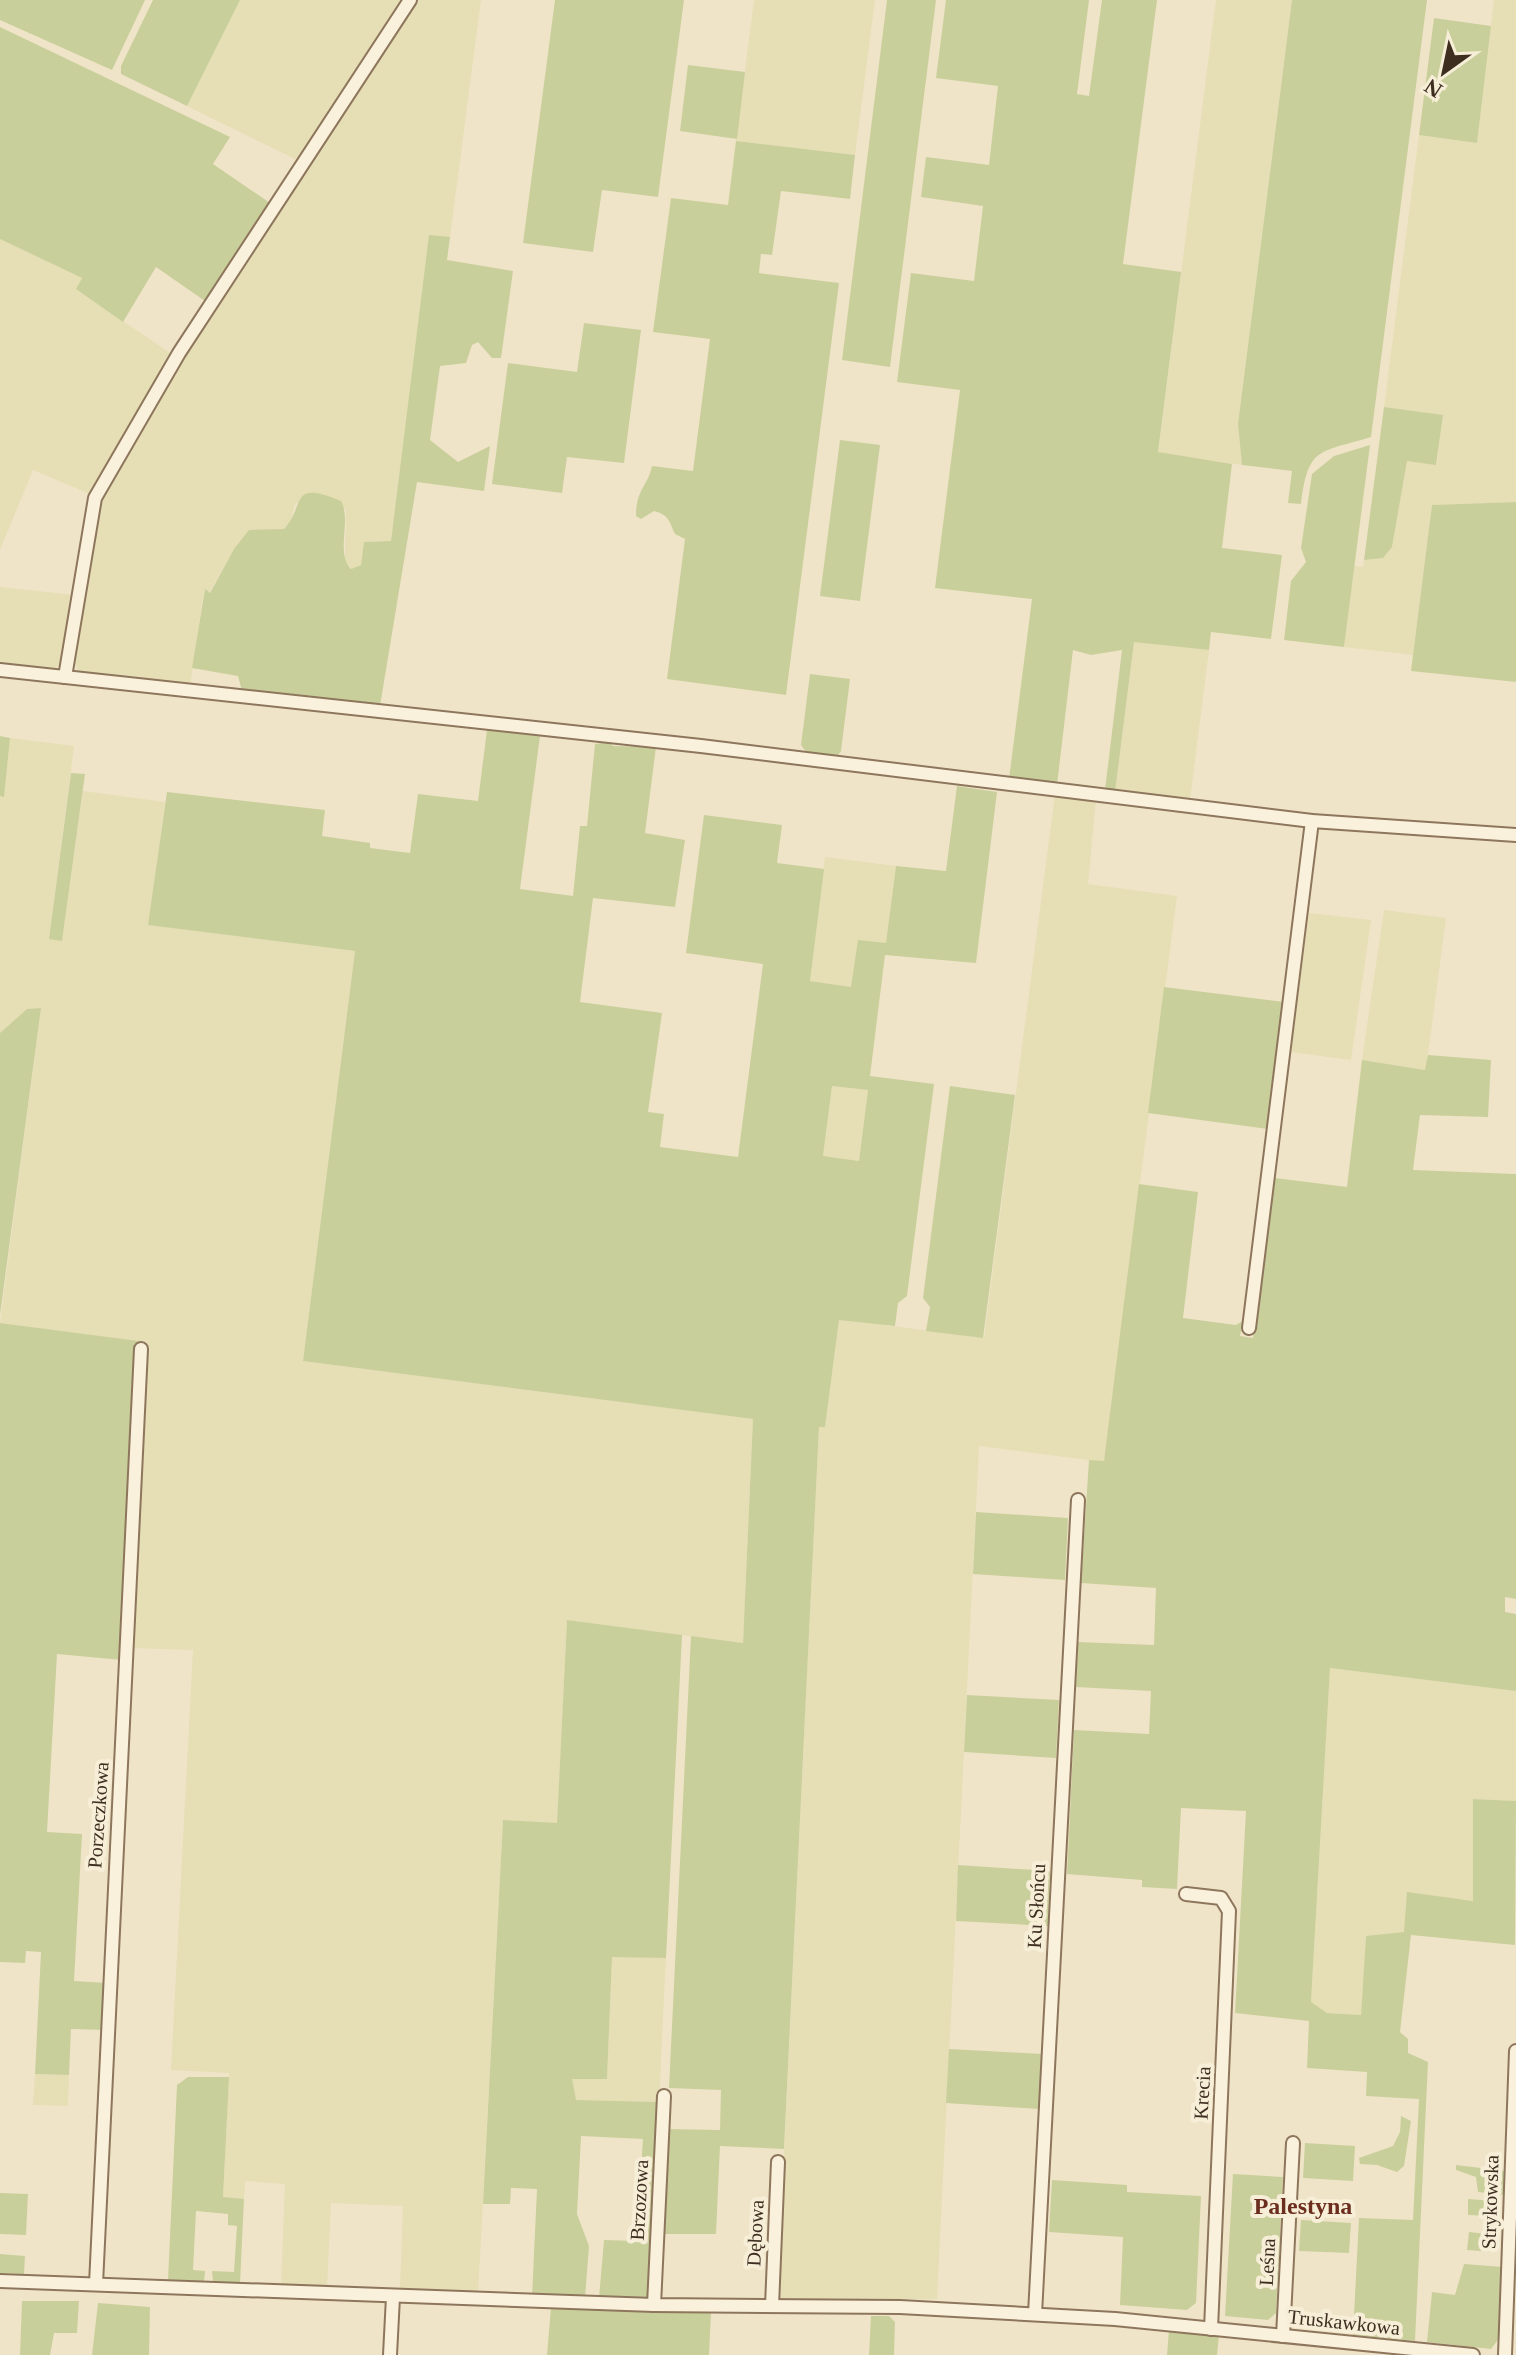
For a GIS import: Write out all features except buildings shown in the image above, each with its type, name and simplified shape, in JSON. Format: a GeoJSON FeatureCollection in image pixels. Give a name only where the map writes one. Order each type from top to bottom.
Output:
{"type":"FeatureCollection","features":[{"type":"Feature","properties":{"kind":"street"},"geometry":{"type":"LineString","coordinates":[[65,677],[95,498],[193,331],[410,0]]}},
{"type":"Feature","properties":{"kind":"street"},"geometry":{"type":"LineString","coordinates":[[0,670],[701,746],[1312,821],[1516,835]]}},
{"type":"Feature","properties":{"kind":"street"},"geometry":{"type":"LineString","coordinates":[[1249,1328],[1312,821]]}},
{"type":"Feature","properties":{"kind":"street","name":"Porzeczkowa"},"geometry":{"type":"LineString","coordinates":[[96,2284],[141,1349]]}},
{"type":"Feature","properties":{"kind":"street","name":"Ku Słońcu"},"geometry":{"type":"LineString","coordinates":[[1035,2314],[1078,1500]]}},
{"type":"Feature","properties":{"kind":"street","name":"Krecia"},"geometry":{"type":"LineString","coordinates":[[1186,1894],[1221,1898],[1229,1911],[1211,2329]]}},
{"type":"Feature","properties":{"kind":"street","name":"Strykowska"},"geometry":{"type":"LineString","coordinates":[[1505,2355],[1516,2051]]}},
{"type":"Feature","properties":{"kind":"street","name":"Brzozowa"},"geometry":{"type":"LineString","coordinates":[[654,2305],[664,2096]]}},
{"type":"Feature","properties":{"kind":"street","name":"Leśna"},"geometry":{"type":"LineString","coordinates":[[1283,2336],[1293,2143]]}},
{"type":"Feature","properties":{"kind":"street","name":"Dębowa"},"geometry":{"type":"LineString","coordinates":[[772,2306],[778,2162]]}},
{"type":"Feature","properties":{"kind":"street","name":"Truskawkowa"},"geometry":{"type":"LineString","coordinates":[[0,2281],[654,2305],[900,2307],[1035,2314],[1473,2355]]}},
{"type":"Feature","properties":{"kind":"street"},"geometry":{"type":"LineString","coordinates":[[390,2355],[393,2297]]}},
{"type":"Feature","properties":{"kind":"shaded area"},"geometry":{"type":"Polygon","coordinates":[[[240,0],[407,0],[299,161],[187,106],[240,0]]]}},
{"type":"Feature","properties":{"kind":"shaded area"},"geometry":{"type":"Polygon","coordinates":[[[419,0],[481,0],[450,237],[429,236],[391,541],[364,542],[361,565],[351,569],[345,560],[346,509],[295,503],[291,522],[283,529],[273,530],[234,549],[209,593],[204,590],[190,686],[79,674],[73,657],[101,499],[226,287],[419,0]]]}},
{"type":"Feature","properties":{"kind":"shaded area"},"geometry":{"type":"Polygon","coordinates":[[[754,0],[875,0],[855,155],[736,141],[754,0]]]}},
{"type":"Feature","properties":{"kind":"shaded area"},"geometry":{"type":"Polygon","coordinates":[[[1216,0],[1292,0],[1238,423],[1242,465],[1158,453],[1216,0]]]}},
{"type":"Feature","properties":{"kind":"shaded area"},"geometry":{"type":"Polygon","coordinates":[[[1494,0],[1516,0],[1516,502],[1432,505],[1413,655],[1344,647],[1354,566],[1363,567],[1364,560],[1383,558],[1392,547],[1407,461],[1437,464],[1442,415],[1384,407],[1419,135],[1477,143],[1494,0]]]}},
{"type":"Feature","properties":{"kind":"shaded area"},"geometry":{"type":"Polygon","coordinates":[[[0,239],[82,278],[76,289],[173,355],[92,495],[33,470],[0,550],[0,239]]]}},
{"type":"Feature","properties":{"kind":"shaded area"},"geometry":{"type":"Polygon","coordinates":[[[0,587],[75,595],[63,661],[57,667],[49,671],[0,666],[0,587]]]}},
{"type":"Feature","properties":{"kind":"shaded area"},"geometry":{"type":"Polygon","coordinates":[[[1134,641],[1209,650],[1190,800],[1115,792],[1134,641]]]}},
{"type":"Feature","properties":{"kind":"shaded area"},"geometry":{"type":"Polygon","coordinates":[[[10,738],[74,746],[49,939],[62,940],[83,791],[165,802],[149,925],[355,951],[303,1361],[753,1419],[743,1643],[567,1620],[557,1824],[503,1820],[478,2295],[400,2290],[403,2206],[331,2203],[327,2286],[281,2285],[285,2184],[245,2181],[244,2199],[223,2198],[229,2073],[171,2070],[193,1650],[130,1648],[145,1343],[0,1323],[41,1008],[27,1009],[0,1033],[0,796],[4,796],[10,738]]]}},
{"type":"Feature","properties":{"kind":"shaded area"},"geometry":{"type":"Polygon","coordinates":[[[1055,794],[1096,799],[1088,884],[1177,896],[1104,1462],[979,1446],[937,2299],[777,2300],[819,1426],[825,1427],[839,1319],[984,1338],[1055,794]]]}},
{"type":"Feature","properties":{"kind":"shaded area"},"geometry":{"type":"Polygon","coordinates":[[[825,857],[896,866],[886,944],[851,987],[810,981],[825,857]]]}},
{"type":"Feature","properties":{"kind":"shaded area"},"geometry":{"type":"Polygon","coordinates":[[[1384,910],[1446,918],[1426,1070],[1362,1060],[1384,910]]]}},
{"type":"Feature","properties":{"kind":"shaded area"},"geometry":{"type":"Polygon","coordinates":[[[1309,913],[1371,920],[1351,1060],[1291,1052],[1309,913]]]}},
{"type":"Feature","properties":{"kind":"shaded area"},"geometry":{"type":"Polygon","coordinates":[[[832,1086],[868,1090],[859,1161],[823,1156],[832,1086]]]}},
{"type":"Feature","properties":{"kind":"shaded area"},"geometry":{"type":"Polygon","coordinates":[[[1330,1668],[1516,1691],[1516,1801],[1474,1799],[1473,1901],[1463,1899],[1404,1932],[1366,1937],[1361,2015],[1327,2013],[1311,2003],[1330,1668]]]}},
{"type":"Feature","properties":{"kind":"shaded area"},"geometry":{"type":"Polygon","coordinates":[[[612,1956],[666,1958],[659,2102],[575,2100],[572,2094],[572,2078],[607,2078],[612,1956]]]}},
{"type":"Feature","properties":{"kind":"shaded area"},"geometry":{"type":"Polygon","coordinates":[[[35,2074],[69,2075],[68,2106],[33,2105],[35,2074]]]}},
{"type":"Feature","properties":{"kind":"green space"},"geometry":{"type":"Polygon","coordinates":[[[0,0],[145,0],[112,70],[0,20],[0,0]]]}},
{"type":"Feature","properties":{"kind":"green space"},"geometry":{"type":"Polygon","coordinates":[[[153,0],[240,0],[187,106],[121,74],[121,66],[153,0]]]}},
{"type":"Feature","properties":{"kind":"green space"},"geometry":{"type":"Polygon","coordinates":[[[555,0],[684,0],[658,197],[602,190],[593,252],[523,243],[555,0]]]}},
{"type":"Feature","properties":{"kind":"green space"},"geometry":{"type":"Polygon","coordinates":[[[887,0],[936,0],[890,367],[842,360],[887,0]]]}},
{"type":"Feature","properties":{"kind":"green space"},"geometry":{"type":"Polygon","coordinates":[[[946,0],[1089,0],[1077,94],[1089,96],[1102,0],[1157,0],[1123,264],[1181,272],[1158,452],[1232,464],[1222,548],[1282,555],[1271,639],[1211,632],[1209,650],[1134,642],[1115,792],[1105,790],[1122,650],[1091,655],[1073,650],[1057,785],[1009,779],[1032,599],[935,588],[960,390],[897,382],[911,273],[974,281],[983,206],[921,197],[926,157],[989,165],[998,86],[936,78],[946,0]]]}},
{"type":"Feature","properties":{"kind":"green space"},"geometry":{"type":"Polygon","coordinates":[[[1292,0],[1427,0],[1371,437],[1319,455],[1308,471],[1301,504],[1288,503],[1292,471],[1242,465],[1238,424],[1292,0]]]}},
{"type":"Feature","properties":{"kind":"green space"},"geometry":{"type":"Polygon","coordinates":[[[1434,18],[1491,26],[1477,143],[1419,135],[1434,18]]]}},
{"type":"Feature","properties":{"kind":"green space"},"geometry":{"type":"Polygon","coordinates":[[[0,27],[230,137],[213,164],[270,203],[205,301],[156,267],[123,322],[76,289],[82,278],[0,239],[0,27]]]}},
{"type":"Feature","properties":{"kind":"green space"},"geometry":{"type":"Polygon","coordinates":[[[688,65],[745,72],[737,139],[680,131],[688,65]]]}},
{"type":"Feature","properties":{"kind":"green space"},"geometry":{"type":"Polygon","coordinates":[[[736,141],[855,155],[850,199],[781,191],[772,255],[761,254],[759,273],[839,283],[786,695],[667,679],[685,539],[675,534],[663,514],[654,511],[641,519],[636,516],[638,500],[652,466],[693,471],[710,339],[653,332],[671,198],[728,205],[736,141]]]}},
{"type":"Feature","properties":{"kind":"green space"},"geometry":{"type":"Polygon","coordinates":[[[429,235],[450,237],[447,260],[513,271],[501,358],[492,358],[478,342],[472,345],[466,363],[440,366],[430,440],[458,462],[490,446],[484,491],[417,482],[380,706],[242,691],[238,676],[192,668],[205,589],[210,593],[234,549],[249,530],[284,529],[305,494],[324,495],[341,501],[345,518],[344,554],[351,569],[361,565],[364,542],[391,541],[429,235]]]}},
{"type":"Feature","properties":{"kind":"green space"},"geometry":{"type":"Polygon","coordinates":[[[584,323],[641,330],[624,463],[567,457],[562,493],[492,484],[508,363],[577,372],[584,323]]]}},
{"type":"Feature","properties":{"kind":"green space"},"geometry":{"type":"Polygon","coordinates":[[[1384,407],[1443,415],[1436,465],[1407,461],[1392,547],[1383,558],[1364,560],[1384,407]]]}},
{"type":"Feature","properties":{"kind":"green space"},"geometry":{"type":"Polygon","coordinates":[[[840,440],[880,445],[860,601],[820,596],[840,440]]]}},
{"type":"Feature","properties":{"kind":"green space"},"geometry":{"type":"Polygon","coordinates":[[[1370,445],[1344,647],[1284,640],[1291,581],[1306,562],[1301,548],[1312,474],[1334,456],[1370,445]]]}},
{"type":"Feature","properties":{"kind":"green space"},"geometry":{"type":"Polygon","coordinates":[[[1516,502],[1516,682],[1411,671],[1432,505],[1516,502]]]}},
{"type":"Feature","properties":{"kind":"green space"},"geometry":{"type":"Polygon","coordinates":[[[810,674],[850,679],[841,751],[836,758],[808,754],[801,745],[810,674]]]}},
{"type":"Feature","properties":{"kind":"green space"},"geometry":{"type":"Polygon","coordinates":[[[487,730],[540,736],[520,889],[573,896],[580,826],[587,826],[595,744],[609,742],[613,746],[656,747],[645,833],[685,840],[675,907],[593,898],[580,1002],[662,1013],[648,1112],[664,1114],[660,1147],[738,1157],[763,964],[686,953],[704,815],[782,825],[777,863],[824,869],[810,981],[851,987],[858,940],[886,943],[896,866],[946,871],[957,786],[997,792],[976,963],[885,955],[870,1076],[934,1084],[907,1296],[898,1303],[895,1326],[839,1320],[825,1427],[819,1427],[784,2149],[720,2146],[716,2234],[662,2234],[667,2129],[720,2130],[721,2090],[669,2088],[691,1636],[743,1643],[753,1419],[303,1361],[355,951],[148,925],[167,792],[325,810],[322,836],[370,843],[370,848],[410,853],[418,794],[478,801],[487,730]],[[832,1086],[823,1156],[859,1161],[868,1090],[832,1086]]]}},
{"type":"Feature","properties":{"kind":"green space"},"geometry":{"type":"Polygon","coordinates":[[[0,736],[10,738],[4,797],[0,796],[0,736]]]}},
{"type":"Feature","properties":{"kind":"green space"},"geometry":{"type":"Polygon","coordinates":[[[71,773],[85,774],[62,941],[49,939],[71,773]]]}},
{"type":"Feature","properties":{"kind":"green space"},"geometry":{"type":"Polygon","coordinates":[[[1164,987],[1284,1002],[1268,1129],[1148,1113],[1164,987]]]}},
{"type":"Feature","properties":{"kind":"green space"},"geometry":{"type":"Polygon","coordinates":[[[41,1008],[0,1315],[0,1033],[27,1009],[41,1008]]]}},
{"type":"Feature","properties":{"kind":"green space"},"geometry":{"type":"Polygon","coordinates":[[[1428,1055],[1491,1060],[1488,1117],[1420,1115],[1413,1170],[1516,1174],[1516,1599],[1505,1597],[1505,1612],[1516,1614],[1516,1691],[1330,1668],[1311,2002],[1327,2013],[1361,2015],[1366,1936],[1404,1932],[1407,1892],[1473,1901],[1473,1799],[1516,1801],[1515,1945],[1411,1935],[1400,2032],[1408,2039],[1408,2053],[1428,2062],[1415,2341],[1353,2335],[1359,2218],[1413,2220],[1419,2099],[1366,2096],[1367,2072],[1307,2068],[1309,2021],[1235,2013],[1246,1811],[1181,1808],[1177,1889],[1142,1887],[1142,1880],[1067,1874],[1074,1730],[1149,1734],[1151,1691],[1076,1687],[1078,1642],[1154,1645],[1156,1588],[1081,1583],[1089,1460],[1104,1461],[1139,1184],[1198,1192],[1183,1318],[1236,1325],[1243,1321],[1240,1336],[1253,1338],[1275,1178],[1347,1187],[1362,1060],[1425,1070],[1428,1055]]]}},
{"type":"Feature","properties":{"kind":"green space"},"geometry":{"type":"Polygon","coordinates":[[[950,1086],[1015,1095],[983,1338],[926,1331],[930,1307],[923,1298],[950,1086]]]}},
{"type":"Feature","properties":{"kind":"green space"},"geometry":{"type":"Polygon","coordinates":[[[0,1323],[138,1341],[122,1660],[57,1654],[47,1832],[82,1834],[74,1981],[107,1983],[105,2030],[71,2029],[69,2075],[35,2074],[41,1952],[26,1951],[25,1963],[0,1962],[0,1323]]]}},
{"type":"Feature","properties":{"kind":"green space"},"geometry":{"type":"Polygon","coordinates":[[[976,1512],[1068,1518],[1065,1580],[973,1574],[976,1512]]]}},
{"type":"Feature","properties":{"kind":"green space"},"geometry":{"type":"Polygon","coordinates":[[[567,1620],[682,1635],[666,1958],[612,1957],[607,2079],[572,2079],[576,2100],[659,2102],[651,2295],[645,2300],[599,2298],[604,2240],[636,2241],[643,2139],[581,2136],[577,2214],[589,2246],[585,2298],[532,2297],[537,2189],[511,2188],[510,2204],[483,2204],[503,1820],[557,1823],[567,1620]]]}},
{"type":"Feature","properties":{"kind":"green space"},"geometry":{"type":"Polygon","coordinates":[[[967,1695],[1059,1700],[1056,1758],[964,1752],[967,1695]]]}},
{"type":"Feature","properties":{"kind":"green space"},"geometry":{"type":"Polygon","coordinates":[[[958,1865],[1050,1871],[1048,1926],[956,1921],[958,1865]]]}},
{"type":"Feature","properties":{"kind":"green space"},"geometry":{"type":"Polygon","coordinates":[[[949,2049],[1042,2054],[1039,2109],[946,2103],[949,2049]]]}},
{"type":"Feature","properties":{"kind":"green space"},"geometry":{"type":"Polygon","coordinates":[[[188,2077],[229,2077],[223,2197],[244,2199],[240,2284],[213,2282],[212,2271],[234,2272],[237,2226],[228,2225],[228,2214],[196,2211],[193,2270],[205,2271],[204,2282],[168,2280],[177,2085],[188,2077]]]}},
{"type":"Feature","properties":{"kind":"green space"},"geometry":{"type":"Polygon","coordinates":[[[1401,2116],[1411,2121],[1404,2166],[1397,2172],[1377,2165],[1360,2164],[1359,2158],[1393,2146],[1400,2132],[1401,2116]]]}},
{"type":"Feature","properties":{"kind":"green space"},"geometry":{"type":"Polygon","coordinates":[[[1305,2143],[1355,2146],[1353,2181],[1303,2178],[1305,2143]]]}},
{"type":"Feature","properties":{"kind":"green space"},"geometry":{"type":"Polygon","coordinates":[[[1456,2165],[1506,2171],[1506,2195],[1478,2192],[1476,2177],[1456,2170],[1456,2165]]]}},
{"type":"Feature","properties":{"kind":"green space"},"geometry":{"type":"Polygon","coordinates":[[[1233,2174],[1283,2177],[1276,2313],[1268,2320],[1225,2316],[1233,2174]]]}},
{"type":"Feature","properties":{"kind":"green space"},"geometry":{"type":"Polygon","coordinates":[[[1052,2180],[1127,2185],[1127,2192],[1201,2196],[1196,2303],[1187,2310],[1120,2305],[1123,2237],[1049,2232],[1052,2180]]]}},
{"type":"Feature","properties":{"kind":"green space"},"geometry":{"type":"Polygon","coordinates":[[[0,2193],[28,2194],[26,2235],[0,2234],[0,2193]]]}},
{"type":"Feature","properties":{"kind":"green space"},"geometry":{"type":"Polygon","coordinates":[[[1468,2199],[1494,2201],[1490,2216],[1468,2215],[1468,2199]]]}},
{"type":"Feature","properties":{"kind":"green space"},"geometry":{"type":"Polygon","coordinates":[[[1301,2220],[1351,2223],[1349,2253],[1299,2251],[1301,2220]]]}},
{"type":"Feature","properties":{"kind":"green space"},"geometry":{"type":"Polygon","coordinates":[[[1469,2232],[1497,2235],[1495,2252],[1467,2250],[1469,2232]]]}},
{"type":"Feature","properties":{"kind":"green space"},"geometry":{"type":"Polygon","coordinates":[[[0,2254],[25,2256],[24,2274],[0,2273],[0,2254]]]}},
{"type":"Feature","properties":{"kind":"green space"},"geometry":{"type":"Polygon","coordinates":[[[1464,2264],[1503,2267],[1500,2337],[1491,2349],[1427,2342],[1432,2292],[1455,2295],[1464,2264]]]}},
{"type":"Feature","properties":{"kind":"green space"},"geometry":{"type":"Polygon","coordinates":[[[22,2301],[79,2301],[77,2333],[54,2333],[50,2355],[20,2355],[22,2301]]]}},
{"type":"Feature","properties":{"kind":"green space"},"geometry":{"type":"Polygon","coordinates":[[[98,2303],[150,2307],[149,2355],[92,2355],[98,2303]]]}},
{"type":"Feature","properties":{"kind":"green space"},"geometry":{"type":"Polygon","coordinates":[[[551,2307],[711,2313],[709,2355],[547,2355],[551,2307]]]}},
{"type":"Feature","properties":{"kind":"green space"},"geometry":{"type":"Polygon","coordinates":[[[871,2316],[889,2316],[895,2322],[894,2355],[869,2355],[871,2316]]]}},
{"type":"Feature","properties":{"kind":"green space"},"geometry":{"type":"Polygon","coordinates":[[[1169,2330],[1219,2334],[1217,2355],[1167,2355],[1169,2330]]]}},
{"type":"Feature","properties":{"kind":"district","name":"Palestyna"},"geometry":{"type":"Point","coordinates":[1303,2206]}}]}
